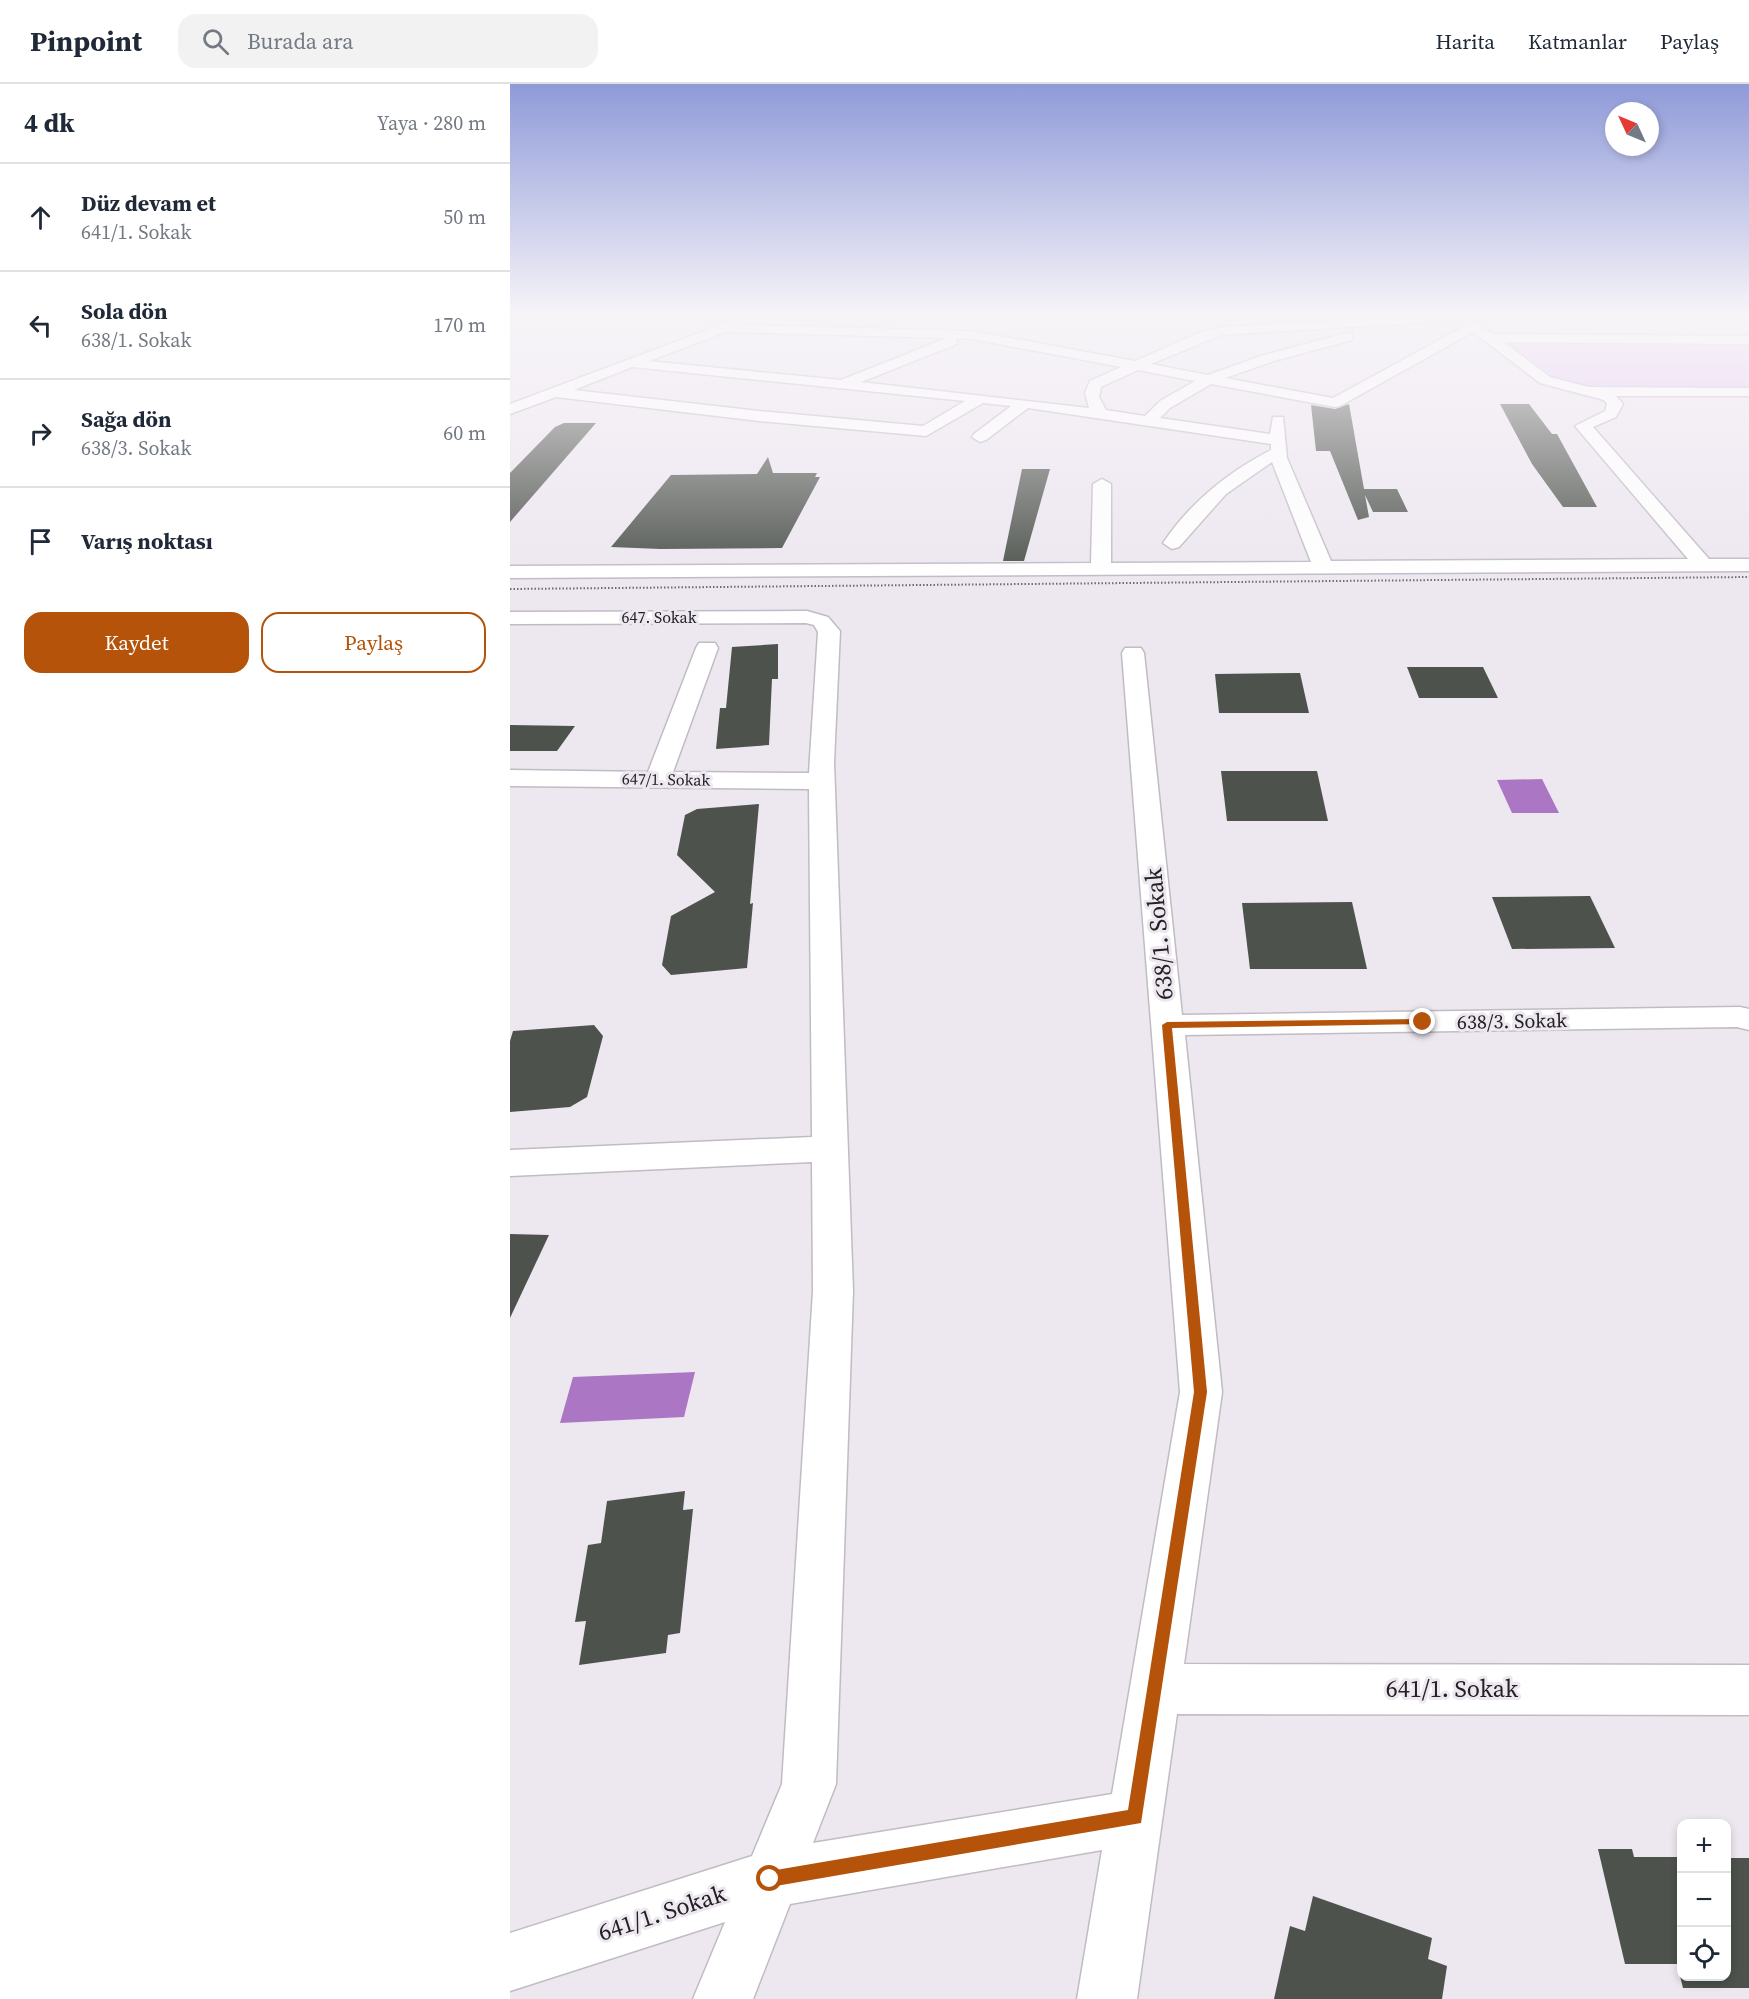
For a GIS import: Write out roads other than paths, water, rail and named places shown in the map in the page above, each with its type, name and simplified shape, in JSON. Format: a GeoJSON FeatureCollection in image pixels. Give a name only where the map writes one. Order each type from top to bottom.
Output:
{"type":"FeatureCollection","features":[{"type":"Feature","properties":{"kind":"street"},"geometry":{"type":"LineString","coordinates":[[674,405],[926,431],[969,405]]}},
{"type":"Feature","properties":{"kind":"street"},"geometry":{"type":"LineString","coordinates":[[980,436],[1023,405]]}},
{"type":"Feature","properties":{"kind":"street"},"geometry":{"type":"LineString","coordinates":[[1035,405],[1148,421],[1279,446]]}},
{"type":"Feature","properties":{"kind":"street"},"geometry":{"type":"LineString","coordinates":[[1095,405],[1102,415]]}},
{"type":"Feature","properties":{"kind":"street"},"geometry":{"type":"LineString","coordinates":[[1148,421],[1163,405]]}},
{"type":"Feature","properties":{"kind":"street"},"geometry":{"type":"LineString","coordinates":[[1279,405],[1279,458],[1324,569]]}},
{"type":"Feature","properties":{"kind":"street"},"geometry":{"type":"LineString","coordinates":[[1615,405],[1611,414],[1583,426],[1704,566]]}},
{"type":"Feature","properties":{"kind":"street"},"geometry":{"type":"LineString","coordinates":[[778,417],[797,407]]}},
{"type":"Feature","properties":{"kind":"street"},"geometry":{"type":"LineString","coordinates":[[1172,543],[1205,503],[1250,465],[1279,446]]}},
{"type":"Feature","properties":{"kind":"street"},"geometry":{"type":"LineString","coordinates":[[1101,568],[1102,484]]}},
{"type":"Feature","properties":{"kind":"street"},"geometry":{"type":"LineString","coordinates":[[510,572],[1749,566]]}},
{"type":"Feature","properties":{"kind":"street","name":"647. Sokak"},"geometry":{"type":"LineString","coordinates":[[510,618],[807,617],[821,621],[829,631],[821,781]]}},
{"type":"Feature","properties":{"kind":"street"},"geometry":{"type":"LineString","coordinates":[[658,779],[707,648]]}},
{"type":"Feature","properties":{"kind":"street","name":"638/1. Sokak"},"geometry":{"type":"LineString","coordinates":[[1107,1999],[1201,1392],[1133,653]]}},
{"type":"Feature","properties":{"kind":"street","name":"647/1. Sokak"},"geometry":{"type":"LineString","coordinates":[[510,778],[821,781]]}},
{"type":"Feature","properties":{"kind":"street"},"geometry":{"type":"LineString","coordinates":[[723,1999],[809,1784],[833,1291],[821,781]]}},
{"type":"Feature","properties":{"kind":"street","name":"638/3. Sokak"},"geometry":{"type":"LineString","coordinates":[[1167,1025],[1740,1017],[1749,1020]]}},
{"type":"Feature","properties":{"kind":"street"},"geometry":{"type":"LineString","coordinates":[[510,1163],[830,1149]]}},
{"type":"Feature","properties":{"kind":"street","name":"641/1. Sokak"},"geometry":{"type":"LineString","coordinates":[[1155,1689],[1749,1690]]}},
{"type":"Feature","properties":{"kind":"street","name":"641/1. Sokak"},"geometry":{"type":"LineString","coordinates":[[510,1962],[770,1879],[1136,1817]]}},
{"type":"Feature","properties":{"kind":"railway"},"geometry":{"type":"LineString","coordinates":[[510,589],[1749,577]]}}]}
